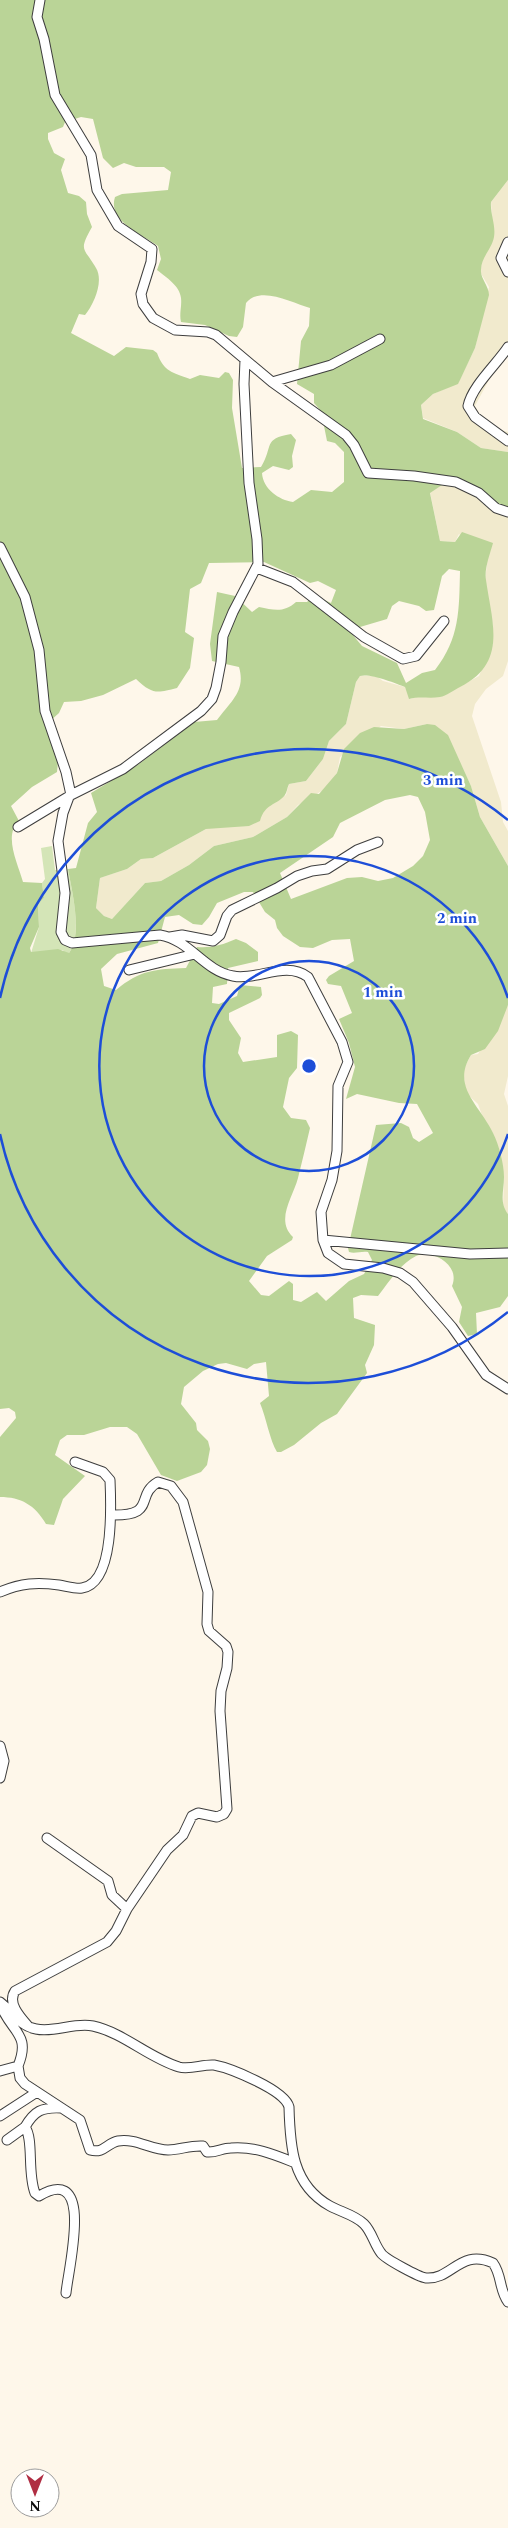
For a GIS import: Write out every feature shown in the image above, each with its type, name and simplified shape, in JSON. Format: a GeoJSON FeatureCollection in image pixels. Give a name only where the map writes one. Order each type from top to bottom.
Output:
{"type":"FeatureCollection","features":[{"type":"Feature","properties":{"kind":"street"},"geometry":{"type":"LineString","coordinates":[[40,0],[37,17],[44,40],[55,95],[91,155],[97,190],[118,226],[126,233],[149,245],[153,250],[141,294],[143,304],[153,318],[162,325],[175,330],[208,332],[216,335],[272,382],[346,435],[351,440],[368,473],[414,476],[456,482],[479,493],[496,508],[508,512]]}},
{"type":"Feature","properties":{"kind":"street"},"geometry":{"type":"LineString","coordinates":[[508,242],[501,258],[508,272]]}},
{"type":"Feature","properties":{"kind":"street"},"geometry":{"type":"LineString","coordinates":[[272,382],[331,365],[380,339]]}},
{"type":"Feature","properties":{"kind":"street"},"geometry":{"type":"LineString","coordinates":[[508,347],[494,362],[470,399],[468,406],[475,417],[508,441]]}},
{"type":"Feature","properties":{"kind":"street"},"geometry":{"type":"LineString","coordinates":[[18,827],[70,796],[124,769],[201,711],[212,699],[220,671],[223,636],[233,612],[257,568],[257,540],[247,453],[245,360]]}},
{"type":"Feature","properties":{"kind":"street"},"geometry":{"type":"LineString","coordinates":[[0,547],[25,597],[39,650],[45,711],[64,762],[70,796],[63,813],[58,841],[65,893],[61,932],[65,940],[72,943],[150,936],[170,937],[182,934],[213,941],[220,935],[226,916],[232,910],[298,876],[312,871],[327,869],[357,850],[378,842]]}},
{"type":"Feature","properties":{"kind":"street"},"geometry":{"type":"LineString","coordinates":[[257,568],[293,582],[364,637],[403,659],[412,658],[421,652],[444,621]]}},
{"type":"Feature","properties":{"kind":"street"},"geometry":{"type":"LineString","coordinates":[[170,937],[186,945],[213,968],[231,976],[258,975],[282,970],[304,974],[308,977],[342,1042],[348,1062],[338,1086],[337,1150],[332,1180],[321,1212],[323,1240],[328,1253],[344,1264],[383,1268],[400,1273],[413,1282],[452,1327],[486,1375],[508,1389]]}},
{"type":"Feature","properties":{"kind":"street"},"geometry":{"type":"LineString","coordinates":[[129,970],[195,954]]}},
{"type":"Feature","properties":{"kind":"street"},"geometry":{"type":"LineString","coordinates":[[323,1240],[470,1254],[508,1253]]}},
{"type":"Feature","properties":{"kind":"street"},"geometry":{"type":"LineString","coordinates":[[0,1592],[16,1585],[38,1582],[78,1588],[86,1587],[96,1577],[108,1555],[111,1516],[109,1477],[89,1466],[75,1462]]}},
{"type":"Feature","properties":{"kind":"street"},"geometry":{"type":"LineString","coordinates":[[28,2026],[12,2003],[11,1998],[15,1991],[107,1942],[116,1931],[127,1909],[167,1850],[183,1835],[192,1816],[198,1813],[217,1817],[224,1814],[227,1809],[220,1711],[221,1692],[227,1668],[228,1652],[226,1646],[209,1631],[207,1624],[208,1592],[183,1502],[171,1486],[162,1482],[155,1483],[140,1510],[127,1516],[111,1516]]}},
{"type":"Feature","properties":{"kind":"street"},"geometry":{"type":"LineString","coordinates":[[0,1746],[4,1761],[0,1778]]}},
{"type":"Feature","properties":{"kind":"street"},"geometry":{"type":"LineString","coordinates":[[47,1838],[108,1881],[112,1895],[127,1909]]}},
{"type":"Feature","properties":{"kind":"street"},"geometry":{"type":"LineString","coordinates":[[0,2003],[20,2022],[36,2029],[75,2025],[93,2026],[108,2031],[179,2066],[213,2065],[249,2077],[278,2094],[288,2103],[293,2162],[303,2182],[313,2194],[329,2206],[361,2221],[384,2257],[416,2275],[432,2278],[441,2276],[463,2262],[480,2259],[493,2263],[498,2273],[502,2292],[508,2302]]}},
{"type":"Feature","properties":{"kind":"street"},"geometry":{"type":"LineString","coordinates":[[0,2003],[8,2022],[22,2038],[22,2056],[18,2066],[22,2081],[80,2120],[86,2132],[88,2147],[95,2152],[105,2150],[116,2141],[126,2141],[169,2150],[191,2146],[203,2146],[209,2152],[226,2148],[258,2149],[293,2162]]}},
{"type":"Feature","properties":{"kind":"street"},"geometry":{"type":"LineString","coordinates":[[0,2071],[18,2066]]}},
{"type":"Feature","properties":{"kind":"street"},"geometry":{"type":"LineString","coordinates":[[0,2116],[37,2092]]}},
{"type":"Feature","properties":{"kind":"street"},"geometry":{"type":"LineString","coordinates":[[7,2140],[24,2127],[35,2111],[42,2108],[64,2108]]}},
{"type":"Feature","properties":{"kind":"street"},"geometry":{"type":"LineString","coordinates":[[24,2127],[30,2140],[29,2170],[34,2193],[40,2196],[54,2189],[65,2190],[73,2201],[76,2224],[66,2293]]}},
{"type":"Feature","properties":{"kind":"street"},"geometry":{"type":"LineString","coordinates":[[498,2273],[508,2273]]}},
{"type":"Feature","properties":{"kind":"shaded area"},"geometry":{"type":"Polygon","coordinates":[[[508,180],[508,355],[498,363],[475,406],[482,418],[497,429],[508,432],[508,452],[481,448],[457,432],[423,418],[421,405],[433,394],[458,383],[475,348],[489,287],[480,272],[482,259],[493,240],[491,202],[508,180]]]}},
{"type":"Feature","properties":{"kind":"shaded area"},"geometry":{"type":"Polygon","coordinates":[[[450,479],[508,510],[508,661],[503,676],[486,689],[475,704],[472,716],[501,802],[503,822],[508,831],[508,866],[480,817],[471,786],[454,750],[427,724],[404,729],[381,726],[340,757],[337,773],[325,789],[298,805],[287,817],[253,837],[214,846],[189,865],[161,881],[145,883],[112,919],[104,916],[96,908],[100,878],[127,869],[141,859],[153,858],[206,829],[262,813],[270,804],[286,795],[289,784],[306,781],[323,759],[329,741],[346,724],[356,682],[360,676],[376,676],[383,681],[405,687],[410,699],[419,696],[440,697],[479,676],[493,643],[493,626],[485,580],[487,564],[459,534],[455,542],[440,541],[430,492],[450,479]]]}},
{"type":"Feature","properties":{"kind":"shaded area"},"geometry":{"type":"Polygon","coordinates":[[[508,1005],[508,1076],[504,1094],[508,1106],[508,1214],[503,1208],[504,1177],[478,1104],[466,1093],[463,1070],[471,1055],[478,1054],[508,1005]]]}},
{"type":"Feature","properties":{"kind":"green space"},"geometry":{"type":"Polygon","coordinates":[[[0,0],[508,0],[508,180],[491,202],[494,237],[481,265],[482,276],[489,295],[475,348],[458,384],[433,394],[421,405],[423,419],[457,432],[481,448],[508,452],[508,510],[451,479],[430,493],[440,541],[455,542],[462,532],[493,543],[486,571],[493,626],[491,654],[485,666],[475,677],[440,697],[409,699],[405,687],[376,677],[360,676],[356,682],[346,724],[329,741],[323,759],[306,781],[289,784],[285,795],[265,811],[260,821],[249,826],[206,829],[153,858],[141,859],[127,869],[100,878],[96,908],[104,916],[112,919],[145,883],[161,881],[189,865],[214,846],[253,837],[287,817],[311,793],[319,794],[337,773],[344,749],[360,733],[374,727],[404,729],[427,724],[435,725],[448,735],[471,786],[480,817],[508,866],[508,1005],[498,1031],[485,1049],[471,1055],[464,1077],[470,1096],[488,1123],[495,1138],[502,1161],[504,1177],[503,1201],[508,1214],[508,1296],[500,1307],[476,1313],[477,1334],[468,1336],[459,1322],[462,1307],[452,1286],[454,1278],[449,1265],[443,1260],[429,1255],[422,1254],[410,1259],[390,1279],[378,1296],[361,1295],[353,1298],[354,1318],[375,1325],[374,1345],[365,1365],[367,1373],[337,1414],[321,1423],[294,1445],[281,1452],[277,1452],[260,1403],[269,1396],[266,1362],[254,1364],[247,1369],[226,1363],[218,1364],[203,1371],[184,1387],[181,1404],[196,1423],[197,1430],[208,1441],[210,1449],[207,1465],[201,1472],[177,1481],[161,1475],[137,1434],[127,1427],[110,1427],[84,1435],[67,1435],[60,1440],[55,1455],[85,1476],[63,1499],[54,1525],[46,1524],[42,1517],[27,1503],[8,1497],[0,1497],[0,1437],[16,1418],[15,1412],[9,1408],[0,1409],[0,0]],[[81,117],[65,122],[63,127],[48,133],[48,139],[54,153],[65,159],[61,170],[68,193],[79,196],[86,202],[87,214],[92,227],[85,241],[84,249],[96,268],[99,279],[92,305],[85,315],[79,314],[71,333],[114,356],[126,347],[153,350],[169,371],[190,379],[200,375],[219,378],[225,372],[229,373],[233,380],[232,408],[242,468],[261,467],[272,441],[291,434],[296,440],[292,456],[293,467],[289,470],[273,466],[262,473],[265,484],[277,496],[293,502],[311,490],[332,492],[344,482],[344,452],[335,443],[327,441],[321,411],[314,403],[314,394],[297,384],[301,341],[309,326],[310,308],[286,299],[268,295],[252,298],[246,303],[243,327],[237,337],[229,336],[205,325],[181,322],[180,294],[172,282],[157,270],[161,259],[158,246],[121,220],[114,206],[115,197],[122,194],[168,190],[171,172],[164,167],[136,167],[124,163],[113,168],[103,158],[93,119],[81,117]],[[264,562],[209,563],[201,583],[190,589],[185,632],[194,638],[190,668],[177,688],[160,692],[155,691],[147,688],[136,679],[103,695],[81,701],[64,702],[59,713],[49,722],[58,762],[57,772],[32,787],[11,806],[19,821],[14,827],[12,842],[23,882],[42,883],[44,898],[38,904],[39,927],[30,948],[31,952],[58,949],[69,953],[73,945],[76,924],[68,869],[76,868],[88,823],[97,812],[91,793],[139,764],[194,722],[217,720],[236,695],[241,675],[239,667],[212,661],[210,644],[217,592],[235,596],[252,612],[259,607],[274,610],[287,608],[296,602],[307,602],[314,595],[331,603],[336,590],[318,581],[310,583],[264,562]],[[449,569],[442,576],[434,610],[426,611],[419,606],[399,601],[392,606],[387,619],[360,627],[352,634],[362,646],[397,663],[406,683],[422,673],[435,670],[454,635],[458,611],[460,571],[449,569]],[[410,795],[385,800],[340,823],[333,837],[280,873],[291,899],[347,878],[362,877],[378,881],[393,878],[413,866],[423,856],[430,840],[425,812],[418,797],[410,795]],[[244,892],[217,903],[202,925],[193,924],[179,915],[165,917],[158,943],[117,954],[101,969],[104,986],[116,990],[133,978],[148,972],[186,968],[197,947],[217,946],[236,939],[246,943],[258,952],[258,961],[228,968],[227,984],[213,987],[212,1003],[219,1004],[237,996],[240,985],[261,987],[262,995],[260,998],[229,1013],[229,1020],[241,1038],[238,1053],[243,1062],[277,1057],[277,1035],[291,1031],[298,1035],[297,1068],[289,1078],[283,1107],[291,1118],[306,1120],[310,1128],[298,1178],[285,1216],[285,1223],[293,1237],[292,1240],[267,1256],[249,1281],[261,1295],[269,1296],[289,1281],[293,1284],[293,1300],[301,1302],[317,1292],[326,1301],[349,1281],[364,1274],[372,1260],[368,1252],[351,1253],[348,1248],[376,1125],[401,1123],[409,1127],[413,1138],[419,1142],[433,1133],[417,1104],[399,1103],[357,1094],[346,1099],[355,1067],[349,1043],[339,1019],[352,1013],[341,986],[328,984],[326,980],[329,976],[354,961],[350,939],[332,940],[313,948],[300,947],[283,936],[277,928],[275,920],[265,912],[253,892],[244,892]]]}},
{"type":"Feature","properties":{"kind":"green space"},"geometry":{"type":"Polygon","coordinates":[[[52,846],[55,870],[68,869],[74,901],[75,935],[69,953],[65,954],[63,950],[31,953],[39,927],[38,904],[44,898],[42,883],[45,879],[41,848],[52,846]]]}}]}
